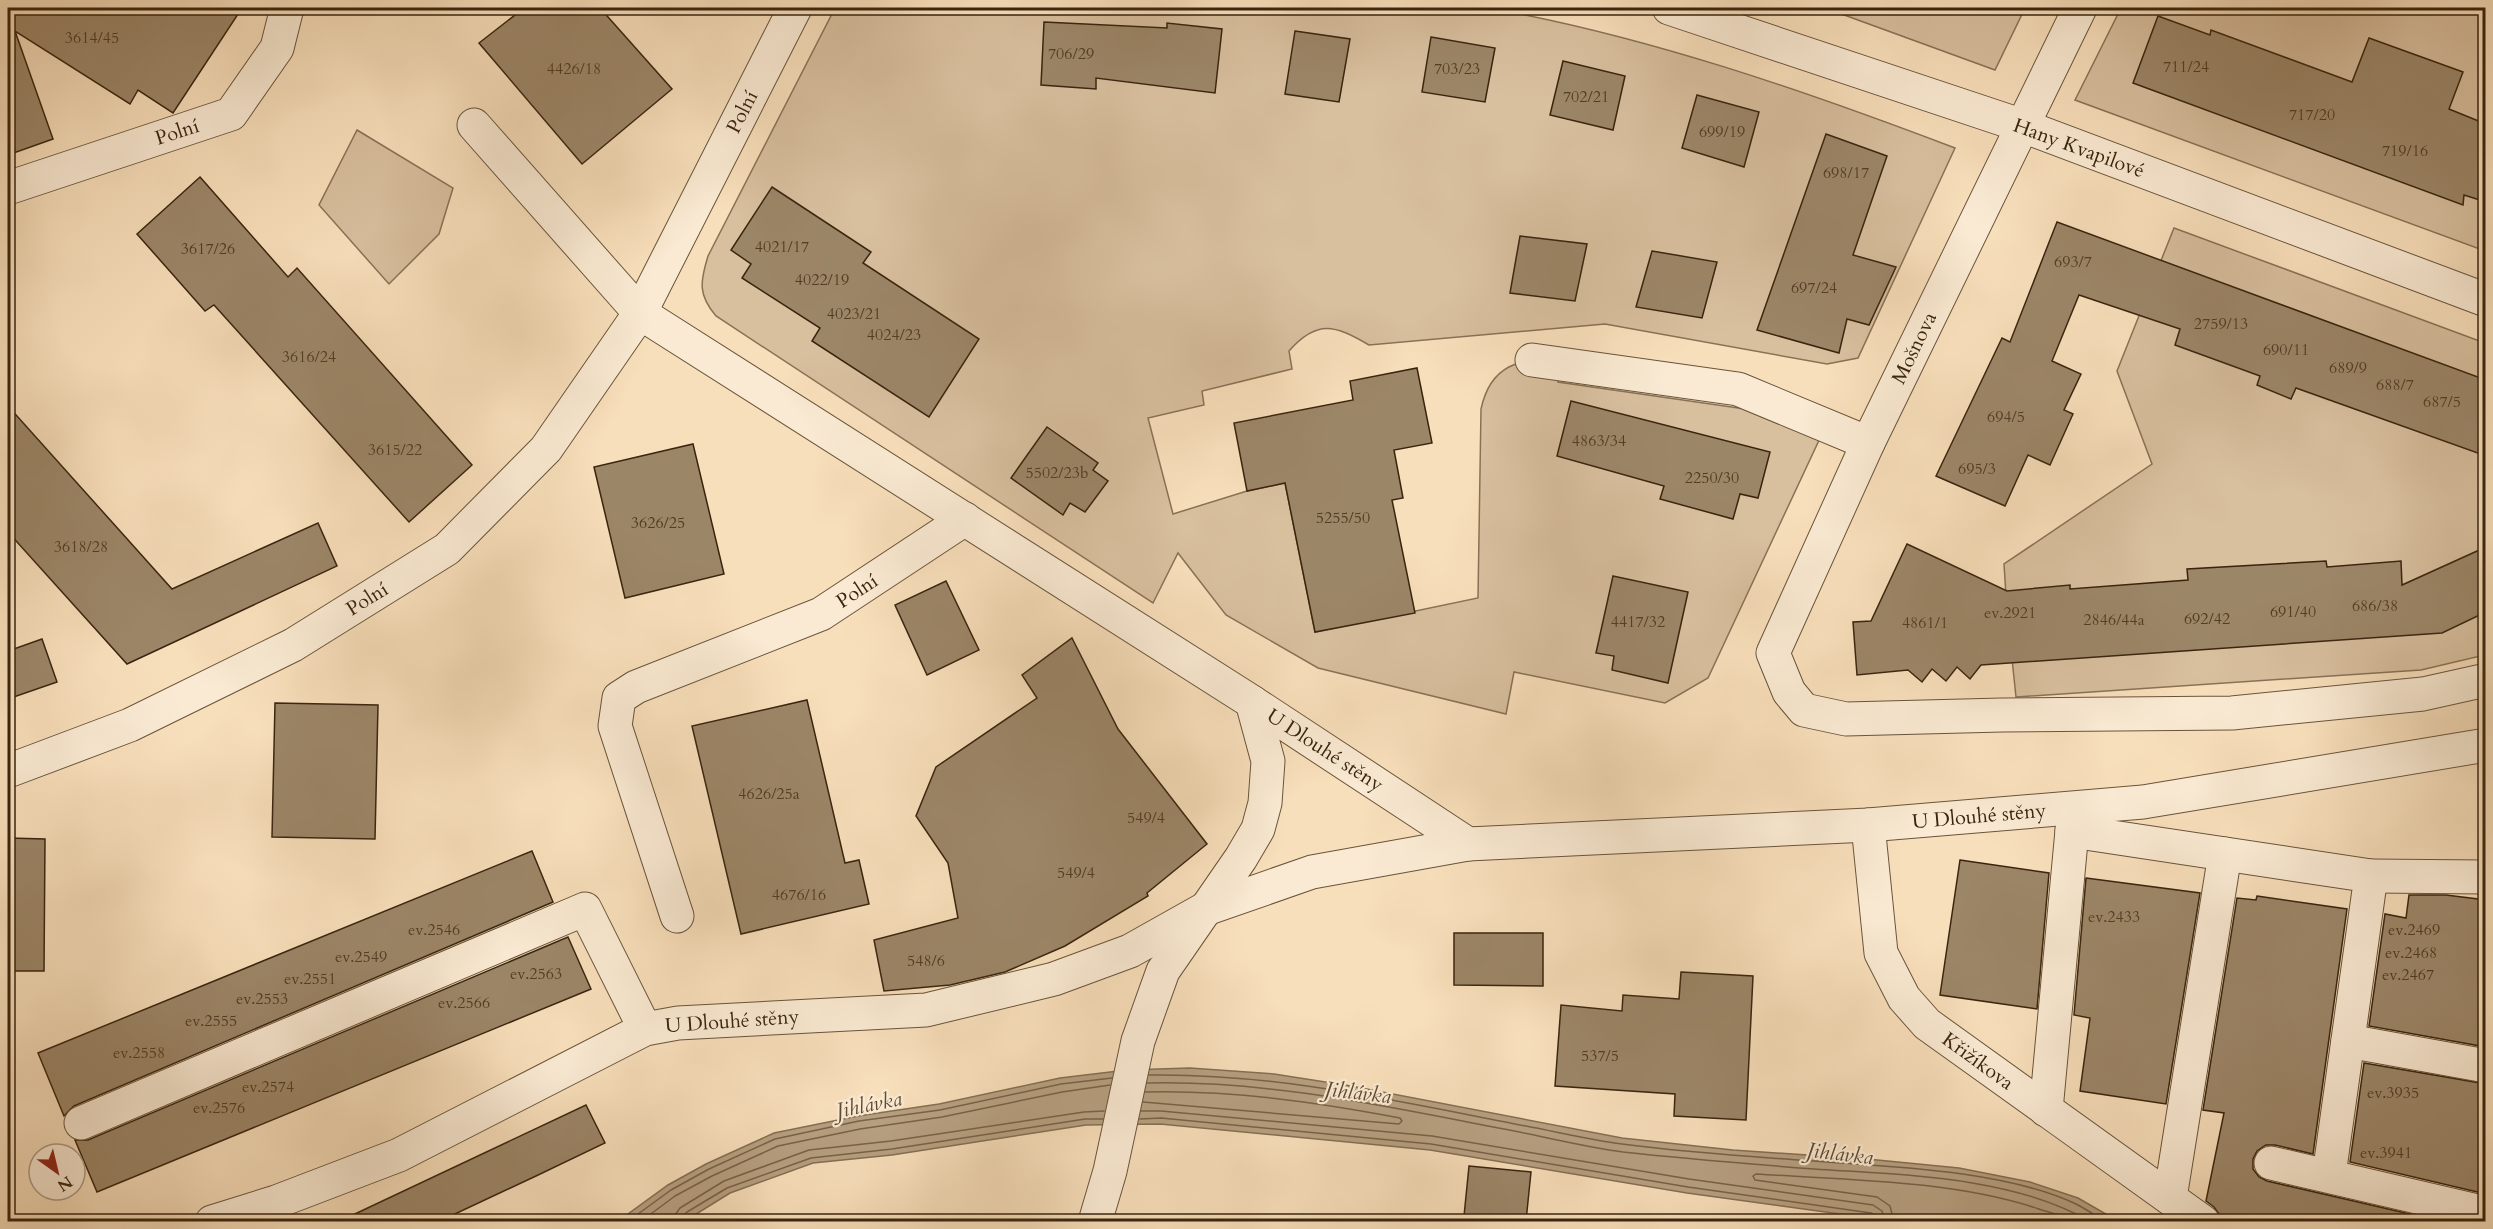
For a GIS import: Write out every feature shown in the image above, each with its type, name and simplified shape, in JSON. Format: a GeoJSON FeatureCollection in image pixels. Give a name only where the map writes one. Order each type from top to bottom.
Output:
{"type":"FeatureCollection","features":[{"type":"Feature","properties":{"kind":"street","name":"Polní"},"geometry":{"type":"LineString","coordinates":[[8,188],[231,114],[277,48],[286,8]]}},
{"type":"Feature","properties":{"kind":"street","name":"Polní"},"geometry":{"type":"LineString","coordinates":[[8,771],[130,725],[293,645],[447,549],[546,449],[640,313],[795,8]]}},
{"type":"Feature","properties":{"kind":"street","name":"Hany Kvapilové"},"geometry":{"type":"LineString","coordinates":[[1669,8],[2023,126],[2486,300]]}},
{"type":"Feature","properties":{"kind":"street","name":"Mošnova"},"geometry":{"type":"LineString","coordinates":[[2080,8],[1868,443],[1773,653],[1789,692],[1804,710],[1846,719],[2232,713],[2423,694],[2486,680]]}},
{"type":"Feature","properties":{"kind":"street"},"geometry":{"type":"LineString","coordinates":[[474,124],[640,313],[1252,702]]}},
{"type":"Feature","properties":{"kind":"street"},"geometry":{"type":"LineString","coordinates":[[1532,360],[1738,389],[1868,443]]}},
{"type":"Feature","properties":{"kind":"street","name":"Polní"},"geometry":{"type":"LineString","coordinates":[[676,916],[615,726],[619,698],[636,687],[822,614],[965,519]]}},
{"type":"Feature","properties":{"kind":"street","name":"U Dlouhé stěny"},"geometry":{"type":"LineString","coordinates":[[1252,702],[1468,844]]}},
{"type":"Feature","properties":{"kind":"street","name":"U Dlouhé stěny"},"geometry":{"type":"LineString","coordinates":[[1095,1221],[1110,1171],[1138,1041],[1163,971],[1240,858],[1257,829],[1265,803],[1268,761],[1252,702]]}},
{"type":"Feature","properties":{"kind":"street","name":"U Dlouhé stěny"},"geometry":{"type":"LineString","coordinates":[[231,1219],[399,1155],[645,1029],[678,1023],[926,1010],[1054,979],[1130,951],[1203,910],[1312,872],[1468,844],[1869,825],[2073,819],[2143,802],[2486,745]]}},
{"type":"Feature","properties":{"kind":"street"},"geometry":{"type":"LineString","coordinates":[[2046,1110],[2073,819],[2225,854],[2371,876],[2486,877]]}},
{"type":"Feature","properties":{"kind":"street","name":"Křižíkova"},"geometry":{"type":"LineString","coordinates":[[1869,825],[1881,953],[1904,998],[1927,1024],[2203,1221]]}},
{"type":"Feature","properties":{"kind":"street"},"geometry":{"type":"LineString","coordinates":[[2170,1198],[2225,854]]}},
{"type":"Feature","properties":{"kind":"street"},"geometry":{"type":"LineString","coordinates":[[2329,1175],[2371,876]]}},
{"type":"Feature","properties":{"kind":"street"},"geometry":{"type":"LineString","coordinates":[[81,1123],[585,909],[645,1029]]}},
{"type":"Feature","properties":{"kind":"street"},"geometry":{"type":"LineString","coordinates":[[2348,1041],[2486,1066]]}},
{"type":"Feature","properties":{"kind":"street"},"geometry":{"type":"LineString","coordinates":[[2271,1163],[2486,1213]]}},
{"type":"Feature","properties":{"kind":"shaded area"},"geometry":{"type":"Polygon","coordinates":[[[835,8],[1489,8],[1607,34],[1725,67],[1955,148],[1858,358],[1827,364],[1605,324],[1369,345],[1346,333],[1327,328],[1309,334],[1289,351],[1292,369],[1202,391],[1204,405],[1148,418],[1173,514],[1247,491],[1285,483],[1315,632],[1478,598],[1481,409],[1492,381],[1510,366],[1534,359],[1563,355],[1558,382],[1828,421],[1708,678],[1665,703],[1514,672],[1506,714],[1318,668],[1226,615],[1178,553],[1153,603],[716,316],[703,295],[702,288],[708,256],[835,8]]]}},
{"type":"Feature","properties":{"kind":"shaded area"},"geometry":{"type":"Polygon","coordinates":[[[1825,8],[2025,8],[1995,70],[1825,8]]]}},
{"type":"Feature","properties":{"kind":"shaded area"},"geometry":{"type":"Polygon","coordinates":[[[2121,8],[2485,8],[2485,251],[2075,100],[2121,8]]]}},
{"type":"Feature","properties":{"kind":"shaded area"},"geometry":{"type":"Polygon","coordinates":[[[357,130],[453,188],[439,234],[389,284],[319,205],[357,130]]]}},
{"type":"Feature","properties":{"kind":"shaded area"},"geometry":{"type":"Polygon","coordinates":[[[2174,228],[2485,343],[2485,655],[2421,670],[2016,697],[2004,564],[2152,464],[2117,371],[2174,228]]]}},
{"type":"Feature","properties":{"kind":"water","name":"Jihlávka"},"geometry":{"type":"Polygon","coordinates":[[[1190,1068],[1274,1074],[1351,1086],[1622,1138],[1733,1150],[1959,1168],[2030,1182],[2078,1198],[2118,1221],[1891,1221],[1687,1193],[1430,1150],[1160,1124],[1086,1125],[892,1155],[813,1163],[730,1193],[685,1221],[617,1222],[668,1185],[706,1164],[774,1133],[858,1116],[939,1104],[1060,1078],[1127,1070],[1190,1068]]]}},
{"type":"Feature","properties":{"kind":"building"},"geometry":{"type":"Polygon","coordinates":[[[8,8],[242,8],[173,113],[138,90],[130,104],[15,31],[53,139],[8,155],[8,8]]]}},
{"type":"Feature","properties":{"kind":"building"},"geometry":{"type":"Polygon","coordinates":[[[524,8],[600,8],[672,89],[582,164],[479,43],[524,8]]]}},
{"type":"Feature","properties":{"kind":"building"},"geometry":{"type":"Polygon","coordinates":[[[2158,16],[2210,35],[2211,30],[2352,82],[2369,38],[2463,72],[2449,109],[2486,124],[2486,202],[2464,195],[2463,205],[2133,83],[2158,16]]]}},
{"type":"Feature","properties":{"kind":"building"},"geometry":{"type":"Polygon","coordinates":[[[1044,22],[1167,28],[1167,23],[1222,29],[1215,93],[1096,78],[1096,89],[1041,85],[1044,22]]]}},
{"type":"Feature","properties":{"kind":"building"},"geometry":{"type":"Polygon","coordinates":[[[1295,31],[1350,39],[1339,102],[1285,94],[1295,31]]]}},
{"type":"Feature","properties":{"kind":"building"},"geometry":{"type":"Polygon","coordinates":[[[1431,37],[1495,48],[1485,102],[1422,92],[1431,37]]]}},
{"type":"Feature","properties":{"kind":"building"},"geometry":{"type":"Polygon","coordinates":[[[1563,61],[1625,76],[1613,130],[1550,115],[1563,61]]]}},
{"type":"Feature","properties":{"kind":"building"},"geometry":{"type":"Polygon","coordinates":[[[1697,95],[1759,112],[1744,167],[1682,148],[1697,95]]]}},
{"type":"Feature","properties":{"kind":"building"},"geometry":{"type":"Polygon","coordinates":[[[1826,134],[1887,156],[1853,255],[1896,267],[1869,325],[1847,319],[1839,353],[1757,330],[1826,134]]]}},
{"type":"Feature","properties":{"kind":"building"},"geometry":{"type":"Polygon","coordinates":[[[200,177],[288,277],[297,268],[472,465],[409,522],[214,305],[205,311],[137,234],[200,177]]]}},
{"type":"Feature","properties":{"kind":"building"},"geometry":{"type":"Polygon","coordinates":[[[772,187],[871,252],[863,263],[979,339],[929,417],[812,341],[820,328],[742,278],[751,264],[731,250],[772,187]]]}},
{"type":"Feature","properties":{"kind":"building"},"geometry":{"type":"Polygon","coordinates":[[[2057,222],[2486,380],[2486,456],[2296,388],[2291,399],[2257,385],[2260,376],[2175,345],[2180,329],[2079,295],[2052,361],[2081,374],[2064,410],[2073,414],[2050,465],[2028,455],[2005,506],[1936,476],[2002,338],[2010,342],[2057,222]]]}},
{"type":"Feature","properties":{"kind":"building"},"geometry":{"type":"Polygon","coordinates":[[[1520,236],[1587,244],[1575,301],[1510,293],[1520,236]]]}},
{"type":"Feature","properties":{"kind":"building"},"geometry":{"type":"Polygon","coordinates":[[[1652,251],[1717,262],[1702,318],[1636,307],[1652,251]]]}},
{"type":"Feature","properties":{"kind":"building"},"geometry":{"type":"Polygon","coordinates":[[[1417,368],[1432,443],[1394,450],[1403,498],[1392,500],[1415,613],[1315,632],[1285,483],[1247,491],[1234,423],[1353,400],[1350,381],[1417,368]]]}},
{"type":"Feature","properties":{"kind":"building"},"geometry":{"type":"Polygon","coordinates":[[[1571,401],[1770,452],[1758,498],[1740,494],[1733,519],[1660,499],[1664,486],[1557,456],[1571,401]]]}},
{"type":"Feature","properties":{"kind":"building"},"geometry":{"type":"Polygon","coordinates":[[[8,406],[172,589],[318,523],[337,566],[127,664],[8,532],[8,406]]]}},
{"type":"Feature","properties":{"kind":"building"},"geometry":{"type":"Polygon","coordinates":[[[1047,427],[1098,463],[1093,470],[1108,481],[1085,512],[1070,503],[1063,515],[1011,478],[1047,427]]]}},
{"type":"Feature","properties":{"kind":"building"},"geometry":{"type":"Polygon","coordinates":[[[693,444],[724,574],[625,598],[594,467],[693,444]]]}},
{"type":"Feature","properties":{"kind":"building"},"geometry":{"type":"Polygon","coordinates":[[[1907,544],[2007,591],[2070,585],[2070,589],[2188,580],[2187,569],[2326,561],[2327,567],[2401,561],[2402,585],[2486,547],[2486,612],[2442,633],[1981,665],[1970,679],[1957,667],[1946,681],[1932,669],[1922,682],[1908,670],[1857,675],[1853,622],[1871,621],[1907,544]]]}},
{"type":"Feature","properties":{"kind":"building"},"geometry":{"type":"Polygon","coordinates":[[[1613,576],[1688,592],[1668,683],[1612,670],[1614,656],[1596,653],[1613,576]]]}},
{"type":"Feature","properties":{"kind":"building"},"geometry":{"type":"Polygon","coordinates":[[[946,581],[979,650],[927,675],[895,605],[946,581]]]}},
{"type":"Feature","properties":{"kind":"building"},"geometry":{"type":"Polygon","coordinates":[[[1072,638],[1118,729],[1207,844],[1147,893],[1148,896],[1065,946],[1005,972],[950,985],[884,991],[874,940],[958,918],[948,863],[916,816],[936,767],[1037,698],[1022,675],[1072,638]]]}},
{"type":"Feature","properties":{"kind":"building"},"geometry":{"type":"Polygon","coordinates":[[[42,639],[57,682],[8,699],[8,651],[42,639]]]}},
{"type":"Feature","properties":{"kind":"building"},"geometry":{"type":"Polygon","coordinates":[[[807,700],[845,863],[859,860],[869,904],[741,934],[692,726],[807,700]]]}},
{"type":"Feature","properties":{"kind":"building"},"geometry":{"type":"Polygon","coordinates":[[[275,703],[378,705],[375,839],[272,837],[275,703]]]}},
{"type":"Feature","properties":{"kind":"building"},"geometry":{"type":"Polygon","coordinates":[[[8,838],[45,839],[44,971],[8,971],[8,838]]]}},
{"type":"Feature","properties":{"kind":"building"},"geometry":{"type":"Polygon","coordinates":[[[532,851],[553,902],[74,1106],[64,1116],[38,1053],[532,851]]]}},
{"type":"Feature","properties":{"kind":"building"},"geometry":{"type":"Polygon","coordinates":[[[1960,860],[2049,873],[2037,1009],[1940,995],[1960,860]]]}},
{"type":"Feature","properties":{"kind":"building"},"geometry":{"type":"Polygon","coordinates":[[[2086,878],[2200,893],[2166,1104],[2080,1091],[2090,1018],[2074,1015],[2086,878]]]}},
{"type":"Feature","properties":{"kind":"building"},"geometry":{"type":"Polygon","coordinates":[[[2409,895],[2446,895],[2486,900],[2486,1047],[2369,1026],[2385,914],[2406,918],[2409,895]]]}},
{"type":"Feature","properties":{"kind":"building"},"geometry":{"type":"Polygon","coordinates":[[[2257,896],[2347,909],[2313,1154],[2266,1145],[2257,1151],[2253,1159],[2253,1169],[2259,1177],[2267,1181],[2440,1221],[2229,1221],[2221,1217],[2206,1201],[2224,1113],[2203,1110],[2237,898],[2256,900],[2257,896]]]}},
{"type":"Feature","properties":{"kind":"building"},"geometry":{"type":"Polygon","coordinates":[[[1454,933],[1543,933],[1543,986],[1454,985],[1454,933]]]}},
{"type":"Feature","properties":{"kind":"building"},"geometry":{"type":"Polygon","coordinates":[[[568,937],[591,989],[97,1192],[87,1168],[87,1142],[76,1142],[75,1140],[88,1140],[568,937]]]}},
{"type":"Feature","properties":{"kind":"building"},"geometry":{"type":"Polygon","coordinates":[[[1681,972],[1753,976],[1746,1120],[1674,1116],[1675,1094],[1555,1086],[1561,1005],[1622,1011],[1623,995],[1679,999],[1681,972]]]}},
{"type":"Feature","properties":{"kind":"building"},"geometry":{"type":"Polygon","coordinates":[[[2364,1063],[2486,1084],[2486,1194],[2350,1162],[2364,1063]]]}},
{"type":"Feature","properties":{"kind":"building"},"geometry":{"type":"Polygon","coordinates":[[[586,1105],[605,1143],[536,1176],[440,1221],[340,1221],[586,1105]]]}},
{"type":"Feature","properties":{"kind":"building"},"geometry":{"type":"Polygon","coordinates":[[[1469,1166],[1531,1172],[1526,1221],[1464,1216],[1469,1166]]]}}]}
